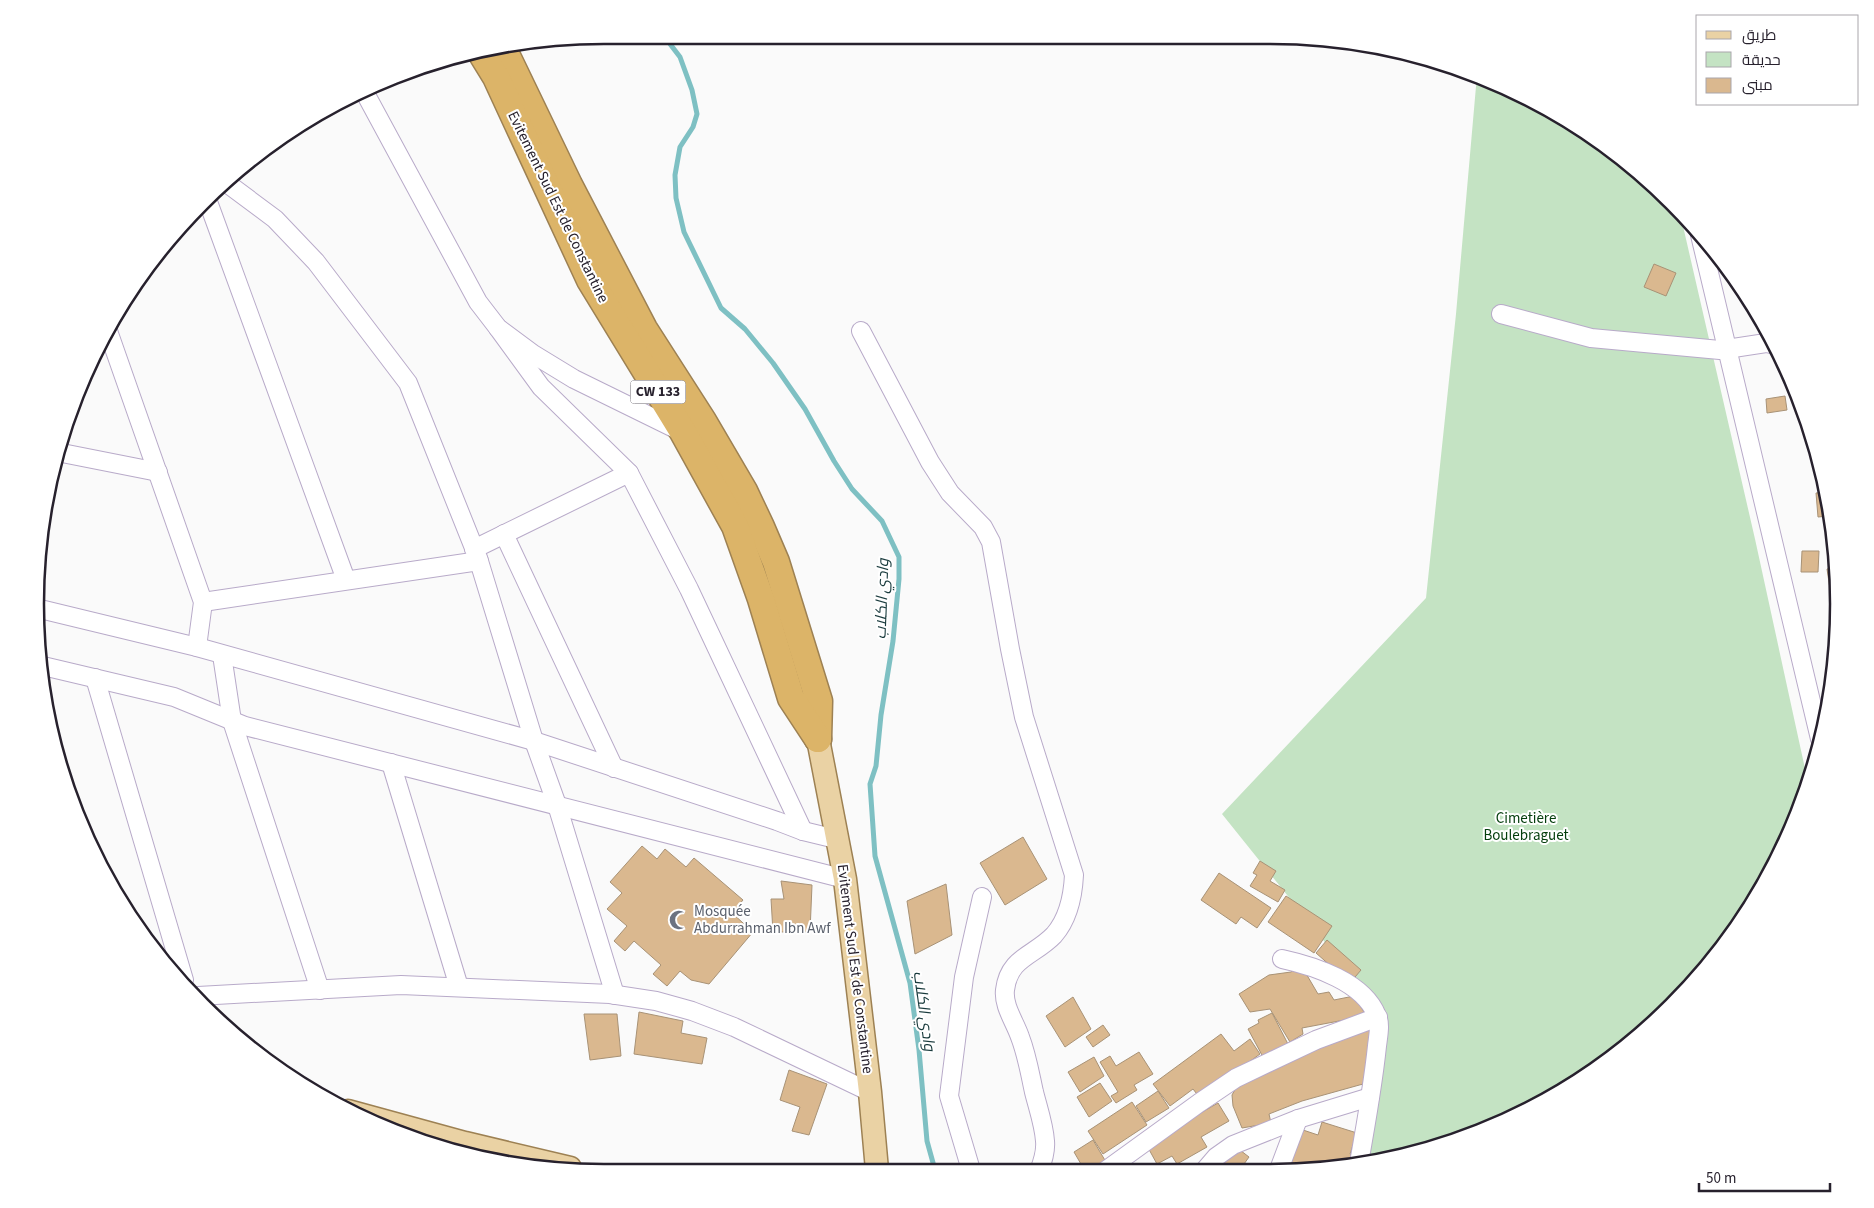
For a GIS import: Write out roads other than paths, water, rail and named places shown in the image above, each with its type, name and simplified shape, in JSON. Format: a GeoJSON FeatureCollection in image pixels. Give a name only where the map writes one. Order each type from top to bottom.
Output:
{"type":"FeatureCollection","features":[{"type":"Feature","properties":{"kind":"highway","name":"Evitement Sud Est de Constantine"},"geometry":{"type":"LineString","coordinates":[[505,53],[569,185],[693,427]]}},
{"type":"Feature","properties":{"kind":"highway","name":"Evitement Sud Est de Constantine"},"geometry":{"type":"LineString","coordinates":[[484,57],[496,77],[590,280],[693,427],[744,491],[776,562],[819,701],[818,740]]}},
{"type":"Feature","properties":{"kind":"main road","name":"Evitement Sud Est de Constantine"},"geometry":{"type":"LineString","coordinates":[[818,740],[845,878],[876,1164]]}},
{"type":"Feature","properties":{"kind":"main road"},"geometry":{"type":"LineString","coordinates":[[391,1122],[536,1160]]}},
{"type":"Feature","properties":{"kind":"street"},"geometry":{"type":"LineString","coordinates":[[367,97],[478,302],[541,387],[629,473],[688,590],[804,831]]}},
{"type":"Feature","properties":{"kind":"street"},"geometry":{"type":"LineString","coordinates":[[231,186],[275,219],[316,262],[408,384],[477,555],[534,741],[557,805],[615,995]]}},
{"type":"Feature","properties":{"kind":"street"},"geometry":{"type":"LineString","coordinates":[[209,207],[346,580]]}},
{"type":"Feature","properties":{"kind":"street"},"geometry":{"type":"LineString","coordinates":[[1704,251],[1729,349],[1817,724]]}},
{"type":"Feature","properties":{"kind":"street"},"geometry":{"type":"LineString","coordinates":[[1502,314],[1591,338],[1729,349],[1765,343]]}},
{"type":"Feature","properties":{"kind":"street"},"geometry":{"type":"LineString","coordinates":[[498,328],[533,354],[574,379],[693,427]]}},
{"type":"Feature","properties":{"kind":"street"},"geometry":{"type":"LineString","coordinates":[[861,331],[930,462],[950,493],[983,527],[991,542],[1024,717],[1074,875],[1073,892],[1062,922],[1054,935],[1036,950],[1019,960],[1012,969],[1005,991],[1006,1004],[1026,1054],[1043,1128],[1045,1152],[1042,1164]]}},
{"type":"Feature","properties":{"kind":"street"},"geometry":{"type":"LineString","coordinates":[[111,339],[203,602],[197,648]]}},
{"type":"Feature","properties":{"kind":"street"},"geometry":{"type":"LineString","coordinates":[[65,453],[158,472]]}},
{"type":"Feature","properties":{"kind":"street"},"geometry":{"type":"LineString","coordinates":[[203,602],[346,580],[477,555],[504,534],[629,473]]}},
{"type":"Feature","properties":{"kind":"street"},"geometry":{"type":"LineString","coordinates":[[504,534],[614,768]]}},
{"type":"Feature","properties":{"kind":"street"},"geometry":{"type":"LineString","coordinates":[[44,610],[222,654],[534,741],[804,831],[836,839]]}},
{"type":"Feature","properties":{"kind":"street"},"geometry":{"type":"LineString","coordinates":[[222,654],[232,721],[320,990]]}},
{"type":"Feature","properties":{"kind":"street"},"geometry":{"type":"LineString","coordinates":[[48,667],[174,697],[245,726],[845,878]]}},
{"type":"Feature","properties":{"kind":"street"},"geometry":{"type":"LineString","coordinates":[[95,678],[181,971]]}},
{"type":"Feature","properties":{"kind":"street"},"geometry":{"type":"LineString","coordinates":[[391,763],[459,987]]}},
{"type":"Feature","properties":{"kind":"street"},"geometry":{"type":"LineString","coordinates":[[968,1164],[949,1096],[964,977],[982,897]]}},
{"type":"Feature","properties":{"kind":"street"},"geometry":{"type":"LineString","coordinates":[[1282,959],[1326,972],[1345,983],[1367,1000],[1378,1017],[1378,1035],[1360,1156]]}},
{"type":"Feature","properties":{"kind":"street"},"geometry":{"type":"LineString","coordinates":[[204,996],[401,985],[571,991],[615,995],[656,1001],[734,1027],[870,1092]]}},
{"type":"Feature","properties":{"kind":"street"},"geometry":{"type":"LineString","coordinates":[[1115,1164],[1236,1078],[1316,1040],[1378,1017]]}},
{"type":"Feature","properties":{"kind":"street"},"geometry":{"type":"LineString","coordinates":[[1211,1164],[1224,1150],[1298,1120],[1370,1097]]}},
{"type":"Feature","properties":{"kind":"street"},"geometry":{"type":"LineString","coordinates":[[1281,1164],[1298,1120]]}},
{"type":"Feature","properties":{"kind":"waterway","name":"وادي الكلاب"},"geometry":{"type":"LineString","coordinates":[[670,44],[680,57],[692,90],[697,114],[693,127],[680,147],[675,175],[676,198],[684,232],[721,308],[745,329],[773,363],[805,409],[852,489],[882,521],[899,557],[899,579],[893,641],[881,715],[876,766],[870,784],[875,856],[910,983],[919,1050],[927,1141],[933,1164]]}},
{"type":"Feature","properties":{"kind":"place","name":"Mosquée Abdurrahman Ibn Awf"},"geometry":{"type":"Point","coordinates":[679,920]}},
{"type":"Feature","properties":{"kind":"park label","name":"Cimetière Boulebraguet"},"geometry":{"type":"Point","coordinates":[1526,826]}}]}
